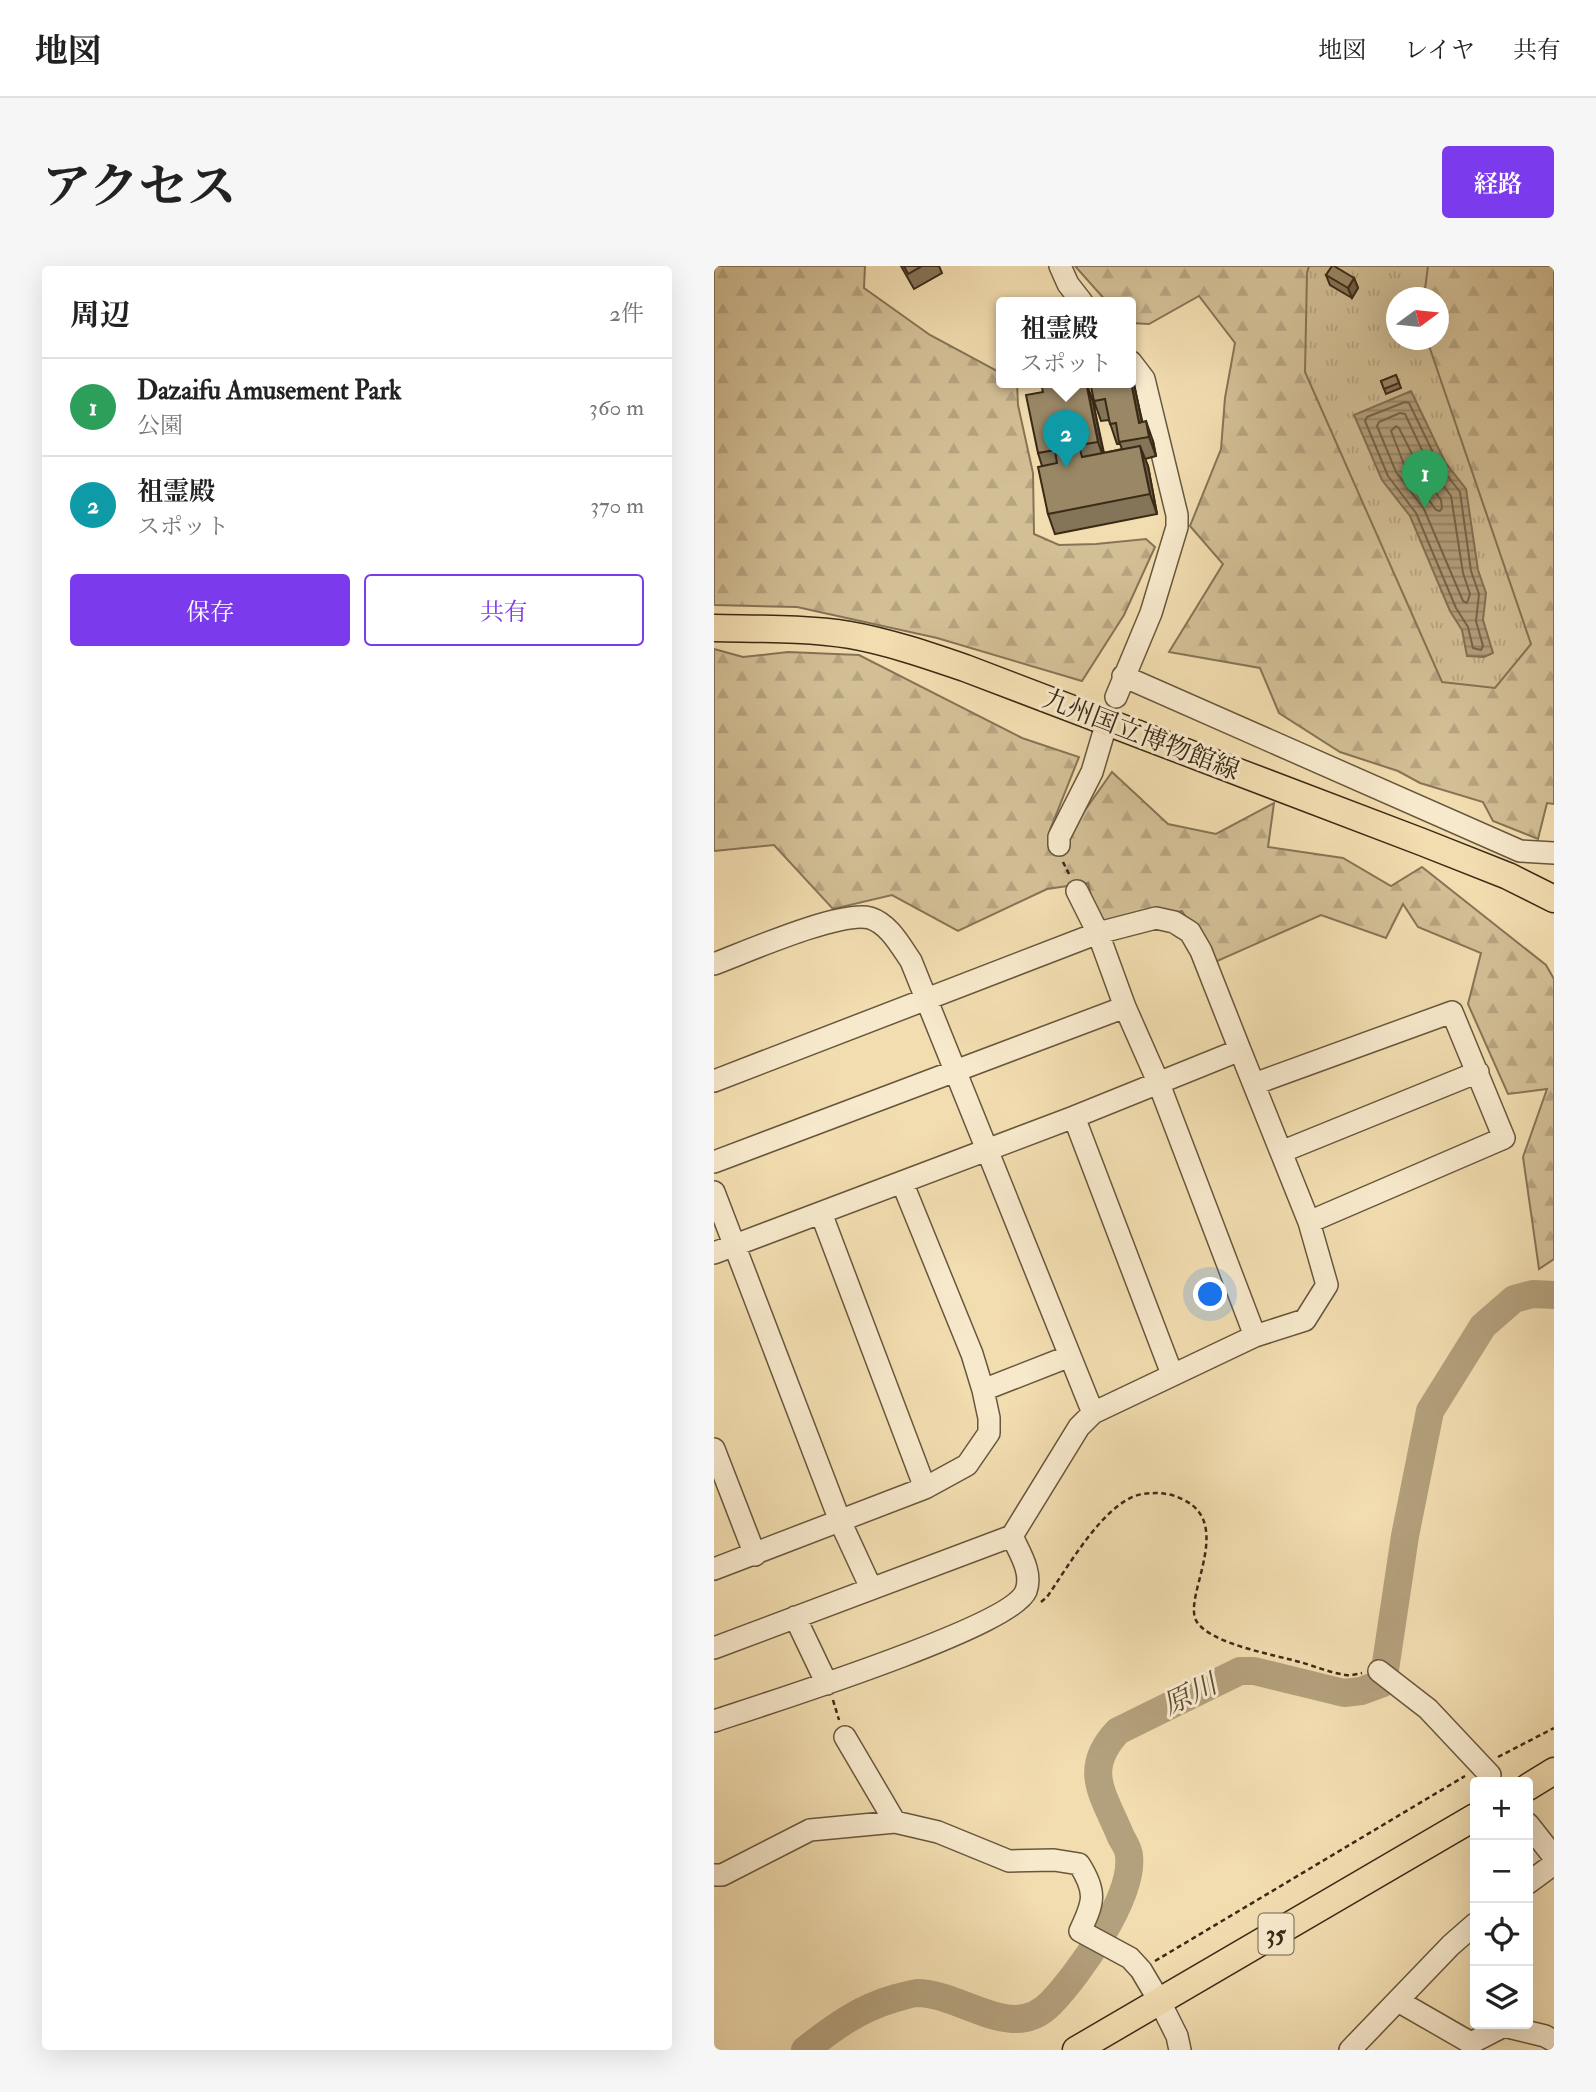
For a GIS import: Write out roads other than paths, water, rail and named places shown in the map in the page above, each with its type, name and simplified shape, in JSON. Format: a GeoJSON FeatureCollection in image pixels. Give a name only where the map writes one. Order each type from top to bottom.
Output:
{"type":"FeatureCollection","features":[{"type":"Feature","properties":{"kind":"main road","name":"九州国立博物館線"},"geometry":{"type":"LineString","coordinates":[[714,628],[849,635],[907,648],[1422,842],[1508,876],[1554,900]]}},
{"type":"Feature","properties":{"kind":"main road"},"geometry":{"type":"LineString","coordinates":[[1533,1784],[1554,1771]]}},
{"type":"Feature","properties":{"kind":"main road","name":"35"},"geometry":{"type":"LineString","coordinates":[[1076,2050],[1470,1820]]}},
{"type":"Feature","properties":{"kind":"street"},"geometry":{"type":"LineString","coordinates":[[1060,266],[1068,284],[1078,297]]}},
{"type":"Feature","properties":{"kind":"street"},"geometry":{"type":"LineString","coordinates":[[1116,697],[1151,613],[1177,527],[1177,515],[1144,379],[1136,369]]}},
{"type":"Feature","properties":{"kind":"street"},"geometry":{"type":"LineString","coordinates":[[1123,676],[1520,851],[1554,853]]}},
{"type":"Feature","properties":{"kind":"street"},"geometry":{"type":"LineString","coordinates":[[1059,845],[1059,836],[1092,772],[1103,735]]}},
{"type":"Feature","properties":{"kind":"street"},"geometry":{"type":"LineString","coordinates":[[1077,891],[1098,933],[1125,1007],[1159,1084],[1255,1336]]}},
{"type":"Feature","properties":{"kind":"street"},"geometry":{"type":"LineString","coordinates":[[714,964],[832,920],[870,918],[891,931],[911,961],[1093,1413]]}},
{"type":"Feature","properties":{"kind":"street"},"geometry":{"type":"LineString","coordinates":[[714,1081],[1098,933],[1156,918],[1174,922],[1190,932],[1201,951],[1310,1222],[1327,1285],[1305,1320],[1255,1336],[1093,1413],[1079,1427],[1012,1536],[714,1648]]}},
{"type":"Feature","properties":{"kind":"street"},"geometry":{"type":"LineString","coordinates":[[714,1162],[1125,1007]]}},
{"type":"Feature","properties":{"kind":"street"},"geometry":{"type":"LineString","coordinates":[[1254,1084],[1452,1012],[1478,1072],[1504,1138],[1310,1222]]}},
{"type":"Feature","properties":{"kind":"street"},"geometry":{"type":"LineString","coordinates":[[714,1253],[1074,1117],[1240,1050]]}},
{"type":"Feature","properties":{"kind":"street"},"geometry":{"type":"LineString","coordinates":[[1281,1152],[1478,1072]]}},
{"type":"Feature","properties":{"kind":"street"},"geometry":{"type":"LineString","coordinates":[[1074,1117],[1172,1374]]}},
{"type":"Feature","properties":{"kind":"street"},"geometry":{"type":"LineString","coordinates":[[714,1569],[925,1488],[967,1465],[989,1433],[984,1390],[972,1354],[902,1182]]}},
{"type":"Feature","properties":{"kind":"street"},"geometry":{"type":"LineString","coordinates":[[714,1192],[840,1521],[871,1588]]}},
{"type":"Feature","properties":{"kind":"street"},"geometry":{"type":"LineString","coordinates":[[821,1213],[925,1488]]}},
{"type":"Feature","properties":{"kind":"street"},"geometry":{"type":"LineString","coordinates":[[984,1390],[1070,1356]]}},
{"type":"Feature","properties":{"kind":"street"},"geometry":{"type":"LineString","coordinates":[[714,1448],[755,1555]]}},
{"type":"Feature","properties":{"kind":"street"},"geometry":{"type":"LineString","coordinates":[[714,1721],[827,1684],[994,1617],[1020,1600],[1027,1588],[1028,1573],[1012,1536]]}},
{"type":"Feature","properties":{"kind":"street"},"geometry":{"type":"LineString","coordinates":[[795,1617],[827,1684]]}},
{"type":"Feature","properties":{"kind":"street"},"geometry":{"type":"LineString","coordinates":[[1379,1671],[1427,1709],[1486,1770]]}},
{"type":"Feature","properties":{"kind":"street"},"geometry":{"type":"LineString","coordinates":[[845,1737],[895,1822]]}},
{"type":"Feature","properties":{"kind":"street"},"geometry":{"type":"LineString","coordinates":[[714,1875],[722,1875],[810,1830],[895,1822],[938,1832],[1009,1861],[1042,1859],[1079,1864],[1093,1895],[1090,1910],[1080,1931],[1130,1958],[1141,1970],[1177,2036],[1180,2050]]}},
{"type":"Feature","properties":{"kind":"street"},"geometry":{"type":"LineString","coordinates":[[1533,1830],[1554,1857]]}},
{"type":"Feature","properties":{"kind":"street"},"geometry":{"type":"LineString","coordinates":[[1533,1879],[1554,1864]]}},
{"type":"Feature","properties":{"kind":"street"},"geometry":{"type":"LineString","coordinates":[[1350,2050],[1470,1928]]}},
{"type":"Feature","properties":{"kind":"street"},"geometry":{"type":"LineString","coordinates":[[1398,2001],[1471,2043],[1504,2026],[1545,2036],[1554,2041]]}},
{"type":"Feature","properties":{"kind":"water"},"geometry":{"type":"Polygon","coordinates":[[[1411,391],[1445,462],[1466,489],[1478,570],[1486,593],[1483,620],[1493,653],[1484,657],[1467,656],[1462,630],[1450,611],[1410,516],[1382,480],[1354,415],[1411,391]]]}},
{"type":"Feature","properties":{"kind":"waterway","name":"原川"},"geometry":{"type":"LineString","coordinates":[[805,2050],[859,2013],[883,2002],[914,1993],[934,1995],[1003,2018],[1020,2019],[1036,2014],[1051,2003],[1102,1934],[1123,1892],[1128,1873],[1128,1851],[1103,1795],[1098,1771],[1100,1758],[1118,1731],[1240,1671],[1254,1671],[1344,1693],[1361,1691],[1383,1683],[1405,1536],[1430,1411],[1483,1326],[1514,1299],[1533,1294],[1554,1295]]}},
{"type":"Feature","properties":{"kind":"place","name":"祖霊殿"},"geometry":{"type":"Point","coordinates":[1066,468]}},
{"type":"Feature","properties":{"kind":"place","name":"Dazaifu Amusement Park"},"geometry":{"type":"Point","coordinates":[1425,508]}}]}
